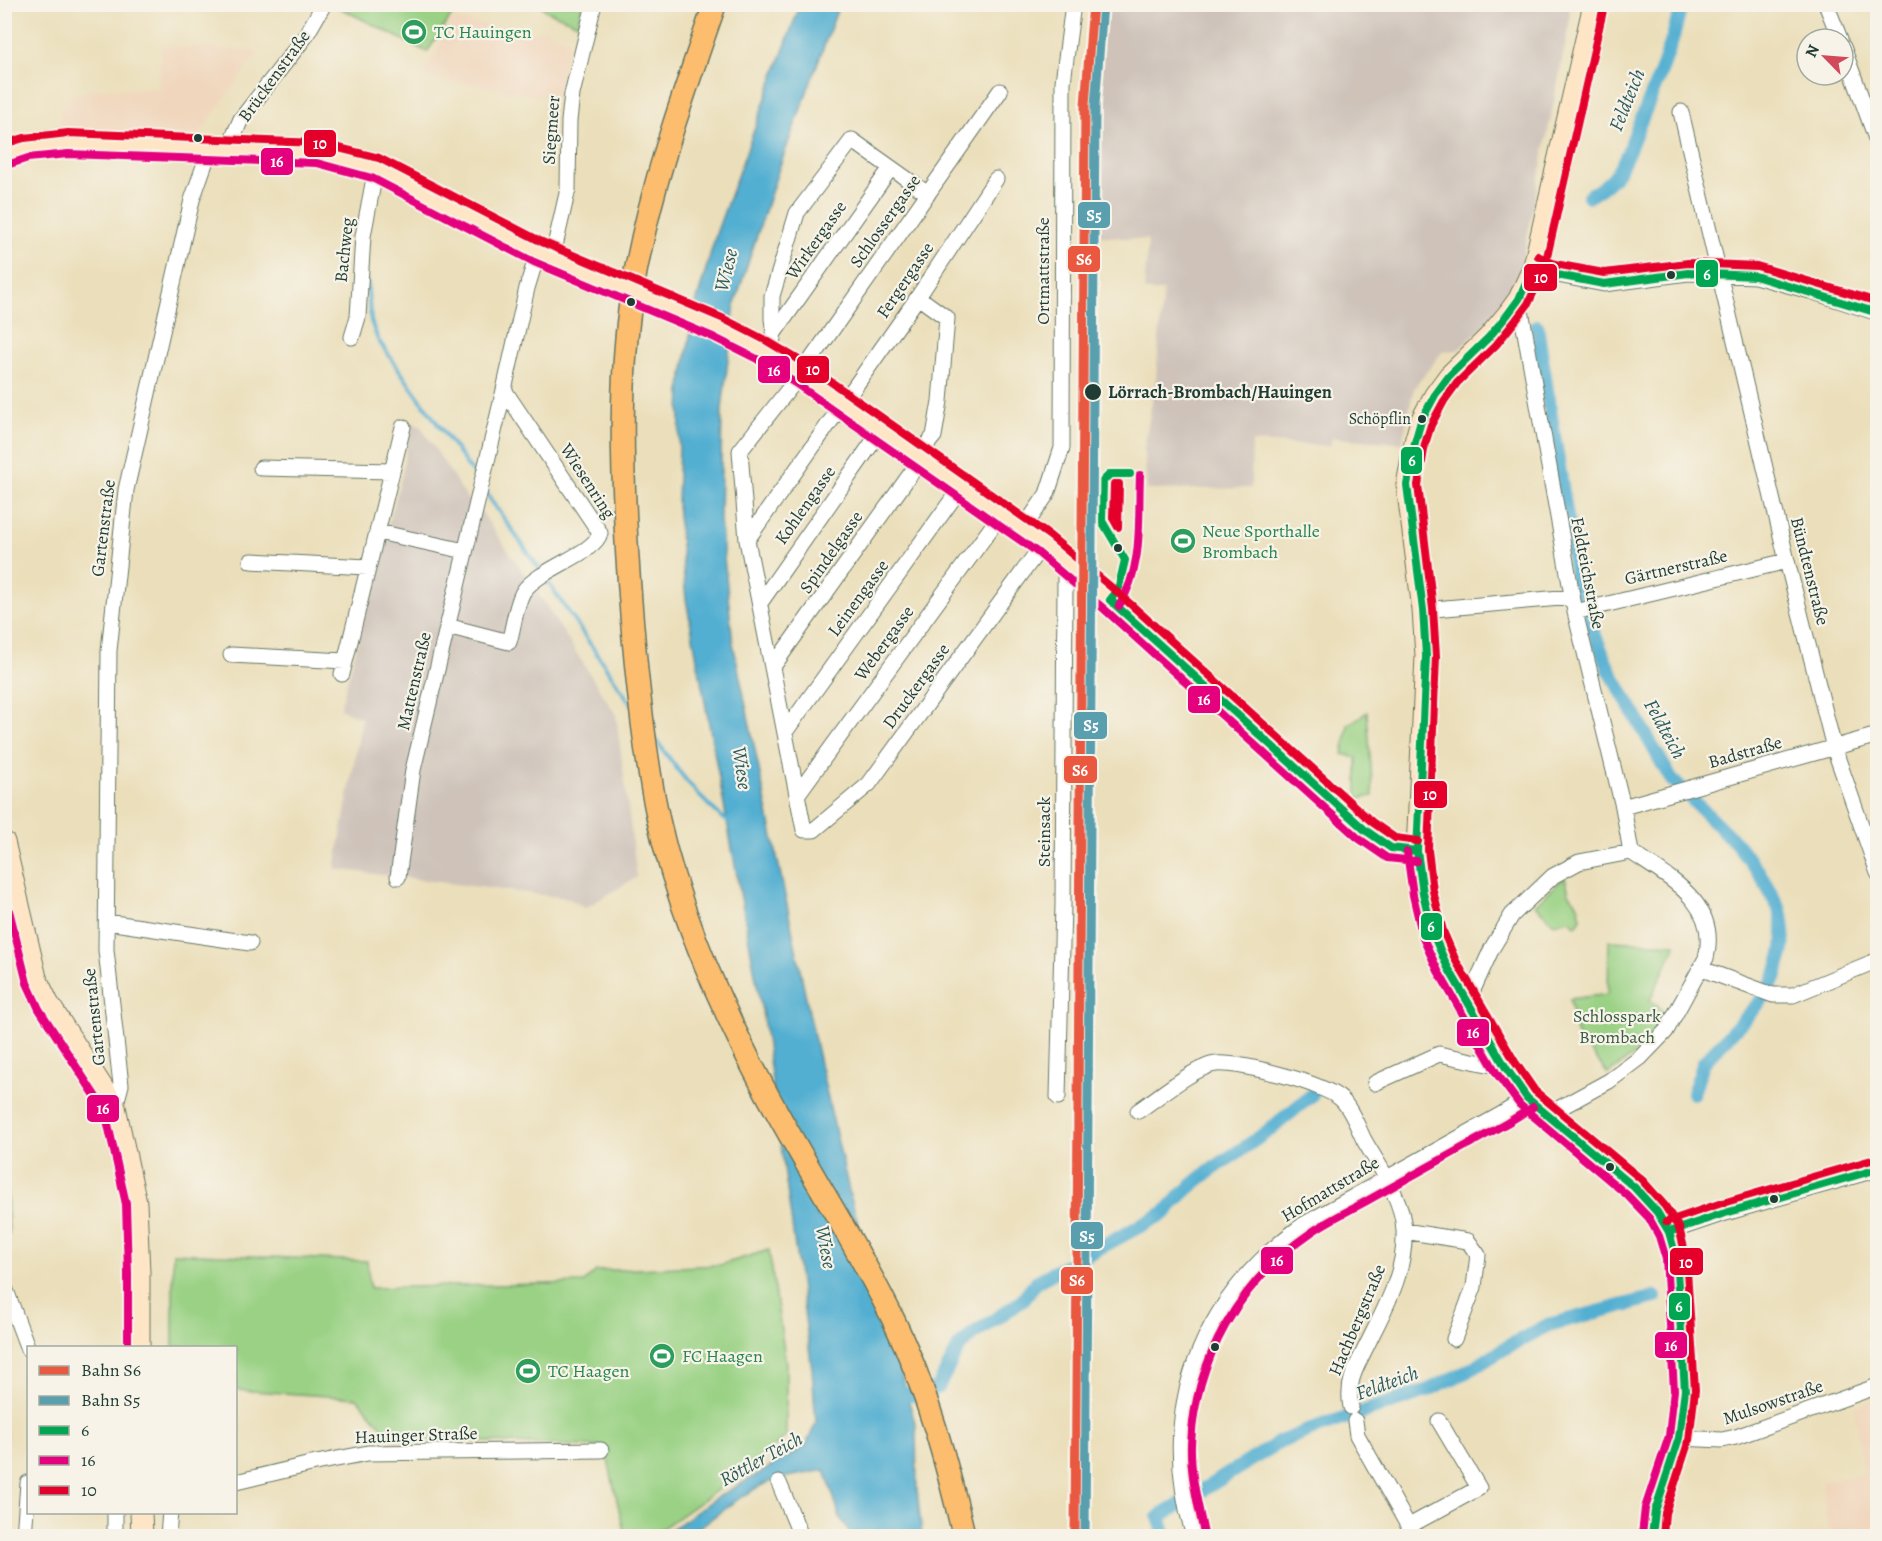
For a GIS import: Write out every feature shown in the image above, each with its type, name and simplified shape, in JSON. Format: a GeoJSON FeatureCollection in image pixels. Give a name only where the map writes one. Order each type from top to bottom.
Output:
{"type":"FeatureCollection","features":[{"type":"Feature","properties":{"kind":"main road"},"geometry":{"type":"LineString","coordinates":[[715,4],[660,172],[632,294],[628,336],[622,437],[632,633],[654,796],[672,867],[691,926],[719,999],[740,1043],[859,1251],[896,1325],[928,1404],[955,1496],[964,1536]]}},
{"type":"Feature","properties":{"kind":"street","name":"Brückenstraße"},"geometry":{"type":"LineString","coordinates":[[219,149],[305,37],[324,4]]}},
{"type":"Feature","properties":{"kind":"street","name":"Siegmeer"},"geometry":{"type":"LineString","coordinates":[[545,255],[568,189],[569,121],[572,94],[594,4]]}},
{"type":"Feature","properties":{"kind":"street","name":"Ortmattstraße"},"geometry":{"type":"LineString","coordinates":[[1023,529],[1047,494],[1062,448],[1063,82],[1073,4]]}},
{"type":"Feature","properties":{"kind":"street"},"geometry":{"type":"LineString","coordinates":[[1594,4],[1534,266],[1519,298],[1489,337],[1449,376],[1435,395],[1421,421],[1415,442],[1407,485],[1423,610],[1426,656],[1417,851],[1423,893],[1433,934],[1467,1003],[1506,1068],[1527,1098],[1634,1187],[1657,1212],[1669,1232],[1676,1257],[1685,1369],[1684,1411],[1679,1438],[1655,1511],[1652,1536]]}},
{"type":"Feature","properties":{"kind":"street"},"geometry":{"type":"LineString","coordinates":[[1826,4],[1835,27]]}},
{"type":"Feature","properties":{"kind":"street"},"geometry":{"type":"LineString","coordinates":[[1855,80],[1878,144]]}},
{"type":"Feature","properties":{"kind":"street","name":"Schlossergasse"},"geometry":{"type":"LineString","coordinates":[[747,540],[740,452],[798,377],[1000,91]]}},
{"type":"Feature","properties":{"kind":"street","name":"Bündtenstraße"},"geometry":{"type":"LineString","coordinates":[[1681,112],[1787,561],[1834,748],[1878,873]]}},
{"type":"Feature","properties":{"kind":"street"},"geometry":{"type":"LineString","coordinates":[[928,194],[852,140],[797,213],[772,296],[769,346],[798,377],[845,403],[1043,544],[1212,691],[1365,830],[1391,848],[1417,851]]}},
{"type":"Feature","properties":{"kind":"street","name":"Brückenstraße"},"geometry":{"type":"LineString","coordinates":[[4,155],[26,148],[68,143],[319,153],[376,168],[545,255],[620,288],[769,346]]}},
{"type":"Feature","properties":{"kind":"street","name":"Gartenstraße"},"geometry":{"type":"LineString","coordinates":[[115,1107],[121,1085],[106,950],[109,651],[126,490],[192,200],[219,149]]}},
{"type":"Feature","properties":{"kind":"street","name":"Bachweg"},"geometry":{"type":"LineString","coordinates":[[352,337],[357,317],[363,236],[376,168]]}},
{"type":"Feature","properties":{"kind":"street","name":"Wirkergasse"},"geometry":{"type":"LineString","coordinates":[[769,346],[890,169]]}},
{"type":"Feature","properties":{"kind":"street","name":"Fergergasse"},"geometry":{"type":"LineString","coordinates":[[747,540],[845,403],[996,179]]}},
{"type":"Feature","properties":{"kind":"street"},"geometry":{"type":"LineString","coordinates":[[504,390],[527,288],[545,255]]}},
{"type":"Feature","properties":{"kind":"street"},"geometry":{"type":"LineString","coordinates":[[1534,266],[1552,274],[1605,284],[1688,273],[1755,276],[1878,313]]}},
{"type":"Feature","properties":{"kind":"street","name":"Spindelgasse"},"geometry":{"type":"LineString","coordinates":[[772,668],[934,436],[940,401],[947,318],[918,297]]}},
{"type":"Feature","properties":{"kind":"street","name":"Feldteichstraße"},"geometry":{"type":"LineString","coordinates":[[1519,298],[1579,607],[1631,852]]}},
{"type":"Feature","properties":{"kind":"street","name":"Mattenstraße"},"geometry":{"type":"LineString","coordinates":[[398,877],[413,770],[504,390]]}},
{"type":"Feature","properties":{"kind":"street","name":"Wiesenring"},"geometry":{"type":"LineString","coordinates":[[447,626],[509,642],[523,593],[543,574],[594,544],[600,533],[504,390]]}},
{"type":"Feature","properties":{"kind":"street"},"geometry":{"type":"LineString","coordinates":[[231,655],[344,668],[403,428]]}},
{"type":"Feature","properties":{"kind":"street","name":"Kohlengasse"},"geometry":{"type":"LineString","coordinates":[[759,603],[882,429]]}},
{"type":"Feature","properties":{"kind":"street"},"geometry":{"type":"LineString","coordinates":[[261,468],[391,471]]}},
{"type":"Feature","properties":{"kind":"street","name":"Leinengasse"},"geometry":{"type":"LineString","coordinates":[[785,732],[962,486]]}},
{"type":"Feature","properties":{"kind":"street","name":"Webergasse"},"geometry":{"type":"LineString","coordinates":[[797,795],[1002,513]]}},
{"type":"Feature","properties":{"kind":"street"},"geometry":{"type":"LineString","coordinates":[[378,532],[465,551]]}},
{"type":"Feature","properties":{"kind":"street"},"geometry":{"type":"LineString","coordinates":[[747,540],[797,795]]}},
{"type":"Feature","properties":{"kind":"street","name":"Druckergasse"},"geometry":{"type":"LineString","coordinates":[[797,795],[804,830],[814,830],[869,784],[1043,544]]}},
{"type":"Feature","properties":{"kind":"street"},"geometry":{"type":"LineString","coordinates":[[251,561],[368,567]]}},
{"type":"Feature","properties":{"kind":"street","name":"Gärtnerstraße"},"geometry":{"type":"LineString","coordinates":[[1423,610],[1579,607],[1787,561]]}},
{"type":"Feature","properties":{"kind":"street","name":"Steinsack"},"geometry":{"type":"LineString","coordinates":[[1058,1097],[1063,905],[1065,578],[1072,569]]}},
{"type":"Feature","properties":{"kind":"street","name":"Badstraße"},"geometry":{"type":"LineString","coordinates":[[1623,807],[1878,735]]}},
{"type":"Feature","properties":{"kind":"street"},"geometry":{"type":"LineString","coordinates":[[4,842],[36,978],[64,1030],[106,1090],[115,1107],[136,1203],[139,1346]]}},
{"type":"Feature","properties":{"kind":"street"},"geometry":{"type":"LineString","coordinates":[[1467,1003],[1492,948],[1512,915],[1553,876],[1579,862],[1631,852],[1681,886],[1699,905],[1706,926],[1709,948],[1702,969],[1688,989],[1666,1031],[1640,1058],[1609,1080],[1547,1115]]}},
{"type":"Feature","properties":{"kind":"street"},"geometry":{"type":"LineString","coordinates":[[107,922],[250,943]]}},
{"type":"Feature","properties":{"kind":"street"},"geometry":{"type":"LineString","coordinates":[[1702,969],[1767,992],[1793,995],[1878,960]]}},
{"type":"Feature","properties":{"kind":"street"},"geometry":{"type":"LineString","coordinates":[[1375,1083],[1439,1054],[1506,1068]]}},
{"type":"Feature","properties":{"kind":"street","name":"Hachbergstraße"},"geometry":{"type":"LineString","coordinates":[[1138,1111],[1203,1068],[1217,1064],[1301,1080],[1320,1086],[1342,1100],[1386,1178],[1400,1209],[1404,1231],[1401,1270],[1352,1376],[1348,1393],[1357,1434],[1411,1531],[1479,1488],[1438,1421]]}},
{"type":"Feature","properties":{"kind":"street","name":"Hofmattstraße"},"geometry":{"type":"LineString","coordinates":[[1194,1536],[1183,1490],[1179,1458],[1182,1426],[1191,1375],[1204,1342],[1232,1292],[1254,1266],[1281,1241],[1303,1225],[1527,1098]]}},
{"type":"Feature","properties":{"kind":"street"},"geometry":{"type":"LineString","coordinates":[[1669,1232],[1722,1214],[1878,1169]]}},
{"type":"Feature","properties":{"kind":"street"},"geometry":{"type":"LineString","coordinates":[[1404,1231],[1468,1241],[1478,1255],[1474,1287],[1454,1339]]}},
{"type":"Feature","properties":{"kind":"street"},"geometry":{"type":"LineString","coordinates":[[4,1286],[27,1346]]}},
{"type":"Feature","properties":{"kind":"street","name":"Mulsowstraße"},"geometry":{"type":"LineString","coordinates":[[1679,1438],[1722,1440],[1736,1437],[1878,1386]]}},
{"type":"Feature","properties":{"kind":"street","name":"Hauinger Straße"},"geometry":{"type":"LineString","coordinates":[[237,1482],[368,1453],[601,1450]]}},
{"type":"Feature","properties":{"kind":"street"},"geometry":{"type":"LineString","coordinates":[[779,1483],[801,1536]]}},
{"type":"Feature","properties":{"kind":"street"},"geometry":{"type":"LineString","coordinates":[[24,1536],[27,1496]]}},
{"type":"Feature","properties":{"kind":"street"},"geometry":{"type":"LineString","coordinates":[[115,1514],[115,1536]]}},
{"type":"Feature","properties":{"kind":"street"},"geometry":{"type":"LineString","coordinates":[[141,1514],[142,1536]]}},
{"type":"Feature","properties":{"kind":"street"},"geometry":{"type":"LineString","coordinates":[[168,1536],[170,1514]]}},
{"type":"Feature","properties":{"kind":"shaded area"},"geometry":{"type":"Polygon","coordinates":[[[1103,5],[1570,5],[1569,25],[1520,272],[1491,319],[1458,350],[1443,351],[1414,388],[1402,443],[1332,438],[1330,446],[1252,442],[1251,488],[1147,490],[1144,449],[1156,378],[1163,291],[1144,291],[1148,240],[1090,235],[1094,107],[1103,5]]]}},
{"type":"Feature","properties":{"kind":"shaded area"},"geometry":{"type":"Polygon","coordinates":[[[454,19],[533,33],[547,29],[550,34],[570,40],[557,99],[424,76],[448,26],[454,19]]]}},
{"type":"Feature","properties":{"kind":"shaded area"},"geometry":{"type":"Polygon","coordinates":[[[161,46],[259,51],[199,134],[60,130],[61,111],[70,96],[94,89],[159,89],[161,46]]]}},
{"type":"Feature","properties":{"kind":"shaded area"},"geometry":{"type":"Polygon","coordinates":[[[411,422],[421,427],[468,500],[482,513],[545,604],[616,715],[637,877],[585,908],[568,898],[335,869],[362,718],[340,709],[402,474],[411,422]]]}},
{"type":"Feature","properties":{"kind":"shaded area"},"geometry":{"type":"Polygon","coordinates":[[[1877,1398],[1877,1536],[1829,1536],[1822,1481],[1864,1475],[1854,1408],[1877,1398]]]}},
{"type":"Feature","properties":{"kind":"green space","name":"TC Hauingen"},"geometry":{"type":"Polygon","coordinates":[[[334,5],[483,5],[454,12],[427,52],[334,5]]]}},
{"type":"Feature","properties":{"kind":"green space"},"geometry":{"type":"Polygon","coordinates":[[[540,5],[582,5],[578,24],[547,11],[540,5]]]}},
{"type":"Feature","properties":{"kind":"green space"},"geometry":{"type":"Polygon","coordinates":[[[1367,712],[1373,796],[1357,799],[1357,758],[1343,754],[1348,725],[1367,712]]]}},
{"type":"Feature","properties":{"kind":"green space"},"geometry":{"type":"Polygon","coordinates":[[[1565,877],[1569,893],[1578,905],[1581,918],[1576,926],[1570,920],[1554,923],[1535,905],[1565,877]]]}},
{"type":"Feature","properties":{"kind":"green space","name":"Schlosspark Brombach"},"geometry":{"type":"Polygon","coordinates":[[[1609,941],[1676,944],[1650,1000],[1670,1017],[1649,1044],[1608,1074],[1576,1033],[1570,999],[1608,994],[1609,941]]]}},
{"type":"Feature","properties":{"kind":"green space"},"geometry":{"type":"Polygon","coordinates":[[[5,1156],[9,1234],[4,1235],[5,1156]]]}},
{"type":"Feature","properties":{"kind":"green space"},"geometry":{"type":"Polygon","coordinates":[[[769,1250],[786,1364],[786,1436],[752,1466],[651,1536],[625,1536],[605,1447],[392,1438],[357,1398],[237,1390],[237,1346],[173,1346],[173,1253],[367,1261],[370,1288],[583,1283],[596,1271],[720,1265],[769,1250]]]}},
{"type":"Feature","properties":{"kind":"water","name":"Wiese"},"geometry":{"type":"Polygon","coordinates":[[[800,5],[839,5],[779,168],[735,303],[722,409],[720,520],[733,643],[816,1046],[850,1195],[916,1426],[917,1489],[922,1536],[852,1536],[840,1517],[825,1470],[782,1478],[764,1484],[740,1498],[687,1536],[663,1536],[716,1498],[805,1447],[816,1423],[812,1369],[763,1017],[686,599],[677,504],[681,386],[695,307],[717,231],[800,5]]]}},
{"type":"Feature","properties":{"kind":"waterway","name":"Feldteich"},"geometry":{"type":"LineString","coordinates":[[1589,196],[1611,180],[1626,157],[1663,67],[1681,4]]}},
{"type":"Feature","properties":{"kind":"waterway"},"geometry":{"type":"LineString","coordinates":[[367,282],[371,321],[378,340],[477,479]]}},
{"type":"Feature","properties":{"kind":"waterway","name":"Feldteich"},"geometry":{"type":"LineString","coordinates":[[1537,326],[1578,588],[1587,617],[1610,671],[1671,779],[1736,843],[1759,872],[1780,910],[1784,931],[1783,950],[1775,978],[1760,1002],[1704,1062],[1693,1093]]}},
{"type":"Feature","properties":{"kind":"waterway"},"geometry":{"type":"LineString","coordinates":[[484,490],[540,570]]}},
{"type":"Feature","properties":{"kind":"waterway"},"geometry":{"type":"LineString","coordinates":[[546,579],[631,704]]}},
{"type":"Feature","properties":{"kind":"waterway"},"geometry":{"type":"LineString","coordinates":[[654,737],[699,795],[730,823]]}},
{"type":"Feature","properties":{"kind":"waterway"},"geometry":{"type":"LineString","coordinates":[[893,1399],[902,1393],[919,1396],[938,1387],[959,1347],[973,1334],[1022,1301],[1036,1282],[1166,1212],[1188,1188],[1268,1131],[1312,1095]]}},
{"type":"Feature","properties":{"kind":"waterway","name":"Feldteich"},"geometry":{"type":"LineString","coordinates":[[1165,1536],[1159,1517],[1280,1442],[1426,1391],[1468,1371],[1548,1325],[1655,1297]]}},
{"type":"Feature","properties":{"kind":"rail line","name":"S6"},"geometry":{"type":"LineString","coordinates":[[1075,1536],[1085,105],[1093,4]]}},
{"type":"Feature","properties":{"kind":"rail line","name":"S5"},"geometry":{"type":"LineString","coordinates":[[1085,1536],[1095,105],[1103,5]]}},
{"type":"Feature","properties":{"kind":"transit line","name":"10"},"geometry":{"type":"LineString","coordinates":[[1604,6],[1544,270],[1528,304],[1516,320],[1496,345],[1457,383],[1444,401],[1431,425],[1425,444],[1418,485],[1433,609],[1436,656],[1428,850],[1433,891],[1443,931],[1456,961],[1515,1062],[1535,1091],[1642,1180],[1665,1206],[1679,1228],[1686,1256],[1695,1390],[1689,1440],[1665,1513],[1663,1536]]}},
{"type":"Feature","properties":{"kind":"transit line","name":"10"},"geometry":{"type":"LineString","coordinates":[[4,144],[24,138],[68,133],[319,143],[379,158],[542,242],[722,318],[807,365],[1050,536],[1117,592],[1372,822],[1395,838],[1418,841]]}},
{"type":"Feature","properties":{"kind":"transit line","name":"16"},"geometry":{"type":"LineString","coordinates":[[7,165],[28,158],[68,154],[317,163],[372,178],[534,262],[713,337],[757,359],[795,383],[1037,552],[1103,608],[1358,838],[1387,858],[1416,861]]}},
{"type":"Feature","properties":{"kind":"transit line","name":"10"},"geometry":{"type":"LineString","coordinates":[[1538,256],[1555,264],[1604,273],[1688,263],[1757,266],[1878,302]]}},
{"type":"Feature","properties":{"kind":"transit line","name":"6"},"geometry":{"type":"LineString","coordinates":[[1534,266],[1519,299],[1508,314],[1489,337],[1449,376],[1435,395],[1421,421],[1415,442],[1407,485],[1423,610],[1426,656],[1417,851],[1423,893],[1433,934],[1447,966],[1506,1068],[1527,1098],[1634,1187],[1657,1212],[1669,1232],[1676,1257],[1685,1390],[1679,1438],[1655,1511],[1652,1536]]}},
{"type":"Feature","properties":{"kind":"transit line","name":"6"},"geometry":{"type":"LineString","coordinates":[[1534,266],[1552,274],[1604,284],[1688,273],[1755,276],[1878,313]]}},
{"type":"Feature","properties":{"kind":"transit line","name":"6"},"geometry":{"type":"LineString","coordinates":[[1110,600],[1118,590],[1125,560],[1102,521],[1103,481],[1110,474],[1130,474]]}},
{"type":"Feature","properties":{"kind":"transit line","name":"16"},"geometry":{"type":"LineString","coordinates":[[1119,606],[1133,575],[1136,559],[1140,475]]}},
{"type":"Feature","properties":{"kind":"transit line","name":"10"},"geometry":{"type":"LineString","coordinates":[[1114,484],[1119,484],[1118,527],[1113,518],[1114,484]]}},
{"type":"Feature","properties":{"kind":"transit line","name":"6"},"geometry":{"type":"LineString","coordinates":[[1110,600],[1365,830],[1391,848],[1417,851]]}},
{"type":"Feature","properties":{"kind":"transit line","name":"16"},"geometry":{"type":"LineString","coordinates":[[1407,852],[1413,895],[1423,938],[1438,971],[1497,1074],[1520,1105],[1627,1195],[1649,1218],[1659,1236],[1666,1259],[1674,1390],[1669,1436],[1645,1508],[1642,1535]]}},
{"type":"Feature","properties":{"kind":"transit line","name":"16"},"geometry":{"type":"LineString","coordinates":[[4,890],[27,983],[39,1009],[105,1111],[126,1204],[128,1346]]}},
{"type":"Feature","properties":{"kind":"transit line","name":"16"},"geometry":{"type":"LineString","coordinates":[[1204,1534],[1192,1466],[1191,1444],[1194,1413],[1201,1382],[1212,1353],[1242,1299],[1284,1253],[1316,1229],[1533,1107]]}},
{"type":"Feature","properties":{"kind":"transit line","name":"10"},"geometry":{"type":"LineString","coordinates":[[1666,1222],[1719,1204],[1875,1159]]}},
{"type":"Feature","properties":{"kind":"transit line","name":"6"},"geometry":{"type":"LineString","coordinates":[[1669,1232],[1722,1214],[1878,1169]]}},
{"type":"Feature","properties":{"kind":"place","name":"TC Hauingen"},"geometry":{"type":"Point","coordinates":[414,32]}},
{"type":"Feature","properties":{"kind":"place","name":"Lörrach-Brombach/Hauingen"},"geometry":{"type":"Point","coordinates":[1093,392]}},
{"type":"Feature","properties":{"kind":"place","name":"Schöpflin"},"geometry":{"type":"Point","coordinates":[1422,419]}},
{"type":"Feature","properties":{"kind":"place","name":"Neue Sporthalle Brombach"},"geometry":{"type":"Point","coordinates":[1183,541]}},
{"type":"Feature","properties":{"kind":"place","name":"FC Haagen"},"geometry":{"type":"Point","coordinates":[662,1356]}},
{"type":"Feature","properties":{"kind":"place","name":"TC Haagen"},"geometry":{"type":"Point","coordinates":[528,1371]}},
{"type":"Feature","properties":{"kind":"water label","name":"Röttler Teich"},"geometry":{"type":"Point","coordinates":[761,1459]}}]}
